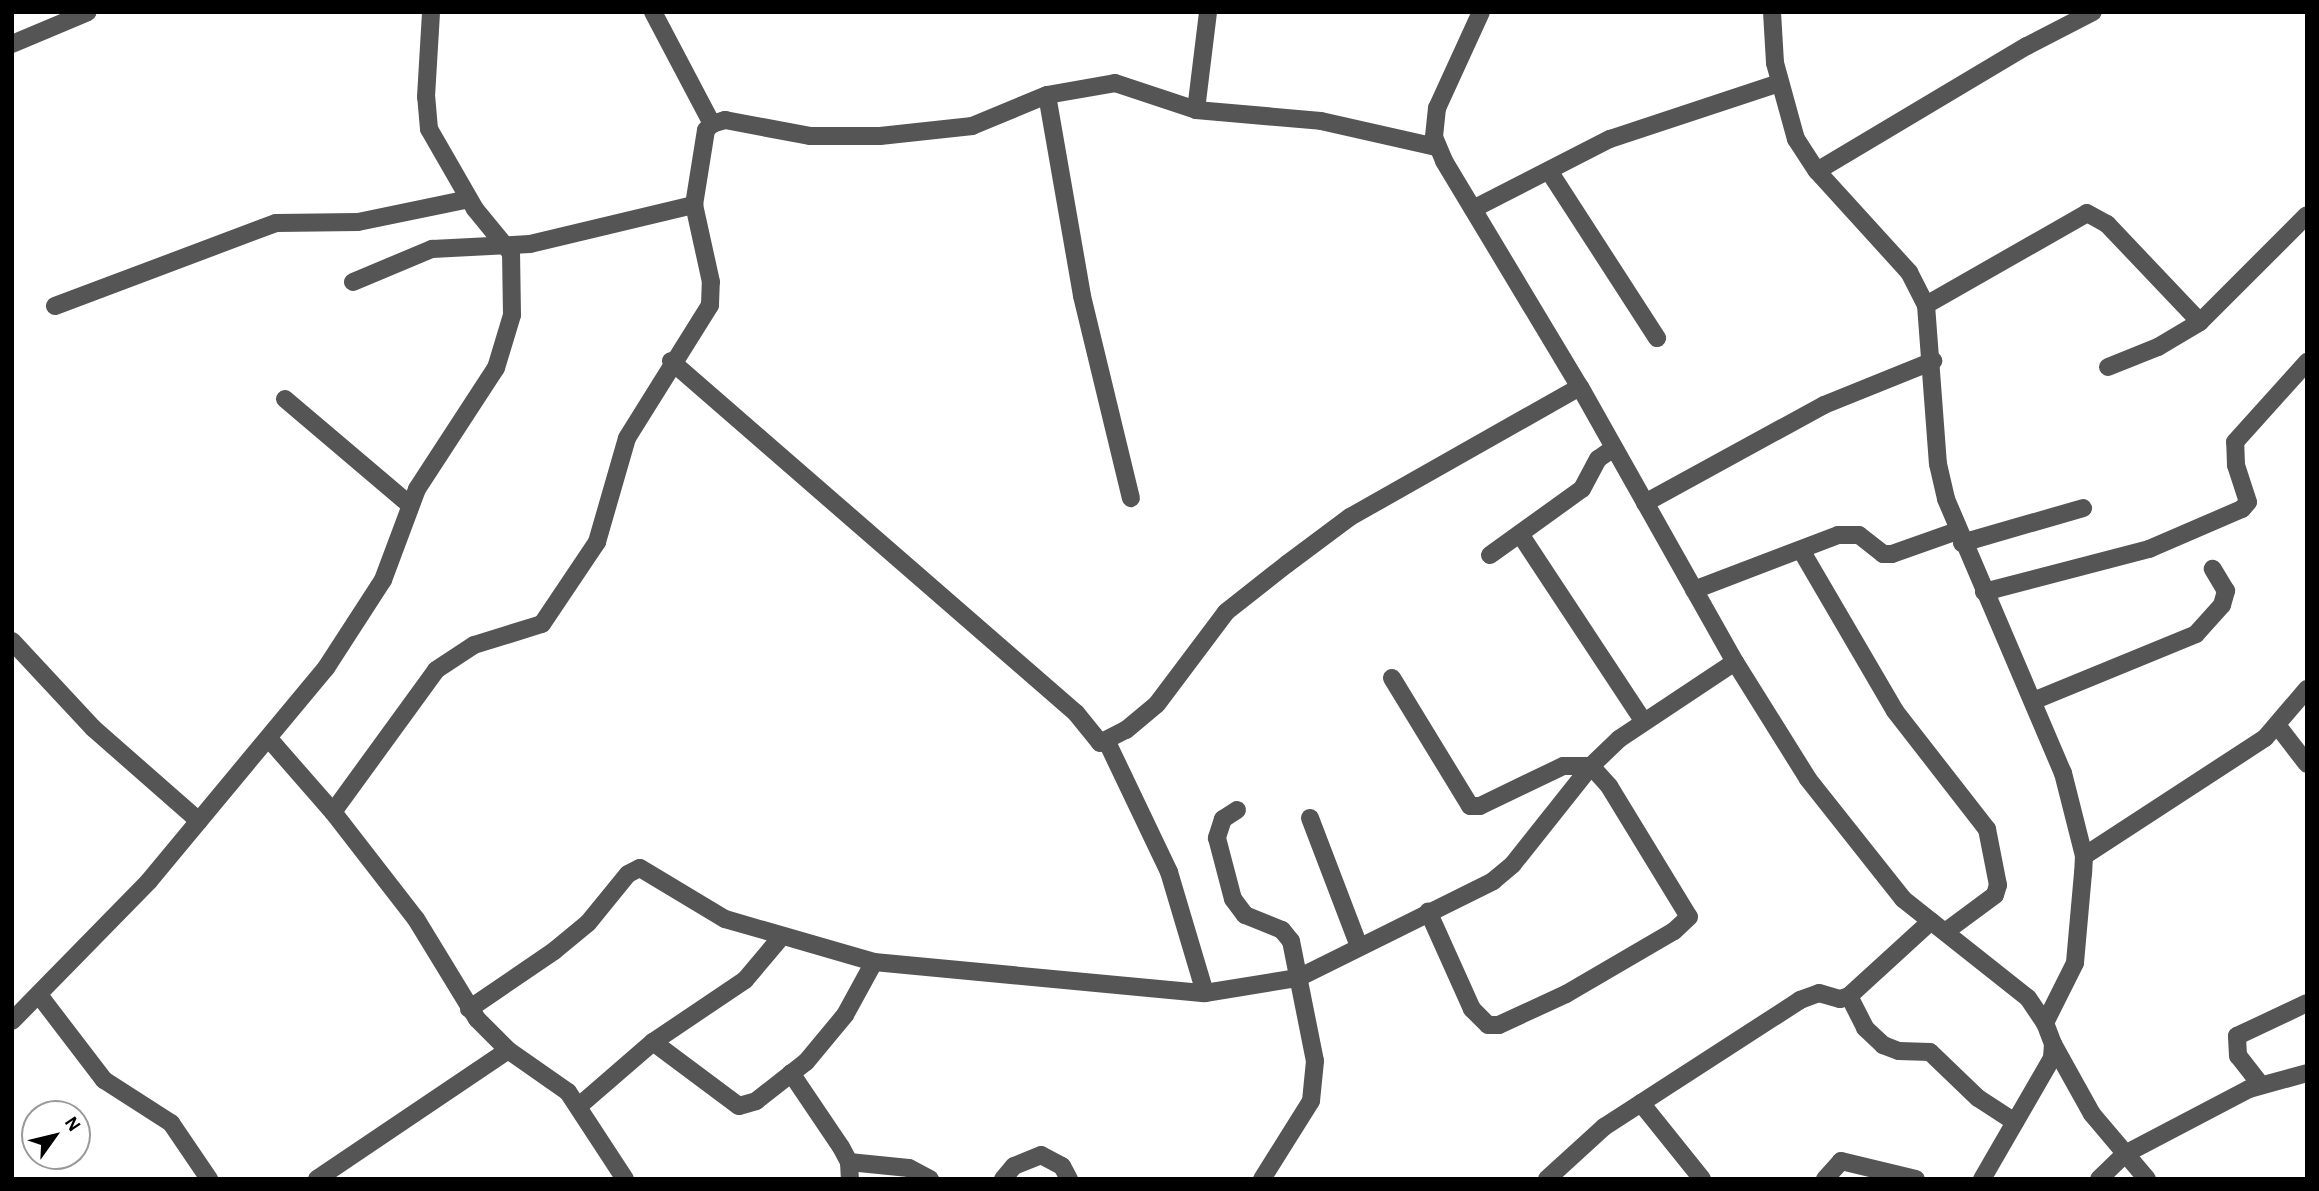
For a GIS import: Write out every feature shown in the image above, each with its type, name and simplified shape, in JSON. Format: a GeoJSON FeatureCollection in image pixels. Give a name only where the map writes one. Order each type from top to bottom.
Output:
{"type":"FeatureCollection","features":[{"type":"Feature","properties":{"kind":"street"},"geometry":{"type":"LineString","coordinates":[[12,44],[89,12]]}},
{"type":"Feature","properties":{"kind":"street"},"geometry":{"type":"LineString","coordinates":[[12,1021],[115,918],[270,740],[326,668],[383,580],[410,505],[485,387],[505,347],[513,293],[511,253],[506,243],[469,199],[426,119],[431,12]]}},
{"type":"Feature","properties":{"kind":"street"},"geometry":{"type":"LineString","coordinates":[[653,12],[712,124]]}},
{"type":"Feature","properties":{"kind":"street"},"geometry":{"type":"LineString","coordinates":[[1196,110],[1208,12]]}},
{"type":"Feature","properties":{"kind":"street"},"geometry":{"type":"LineString","coordinates":[[1480,12],[1440,98],[1433,127],[1436,146],[1580,387],[1735,663],[1808,779],[1903,899],[2028,998],[2045,1023],[2053,1044],[2092,1114],[2147,1179]]}},
{"type":"Feature","properties":{"kind":"street"},"geometry":{"type":"LineString","coordinates":[[1772,12],[1779,83],[1796,139],[1816,171],[1909,272],[1926,305],[1933,361],[1938,464],[1959,537],[2063,773],[2084,856],[2075,963],[2045,1023]]}},
{"type":"Feature","properties":{"kind":"street"},"geometry":{"type":"LineString","coordinates":[[1816,171],[2027,46],[2093,12]]}},
{"type":"Feature","properties":{"kind":"street"},"geometry":{"type":"LineString","coordinates":[[333,812],[436,670],[474,645],[534,628],[547,619],[597,542],[626,438],[671,361],[710,305],[711,282],[694,205],[706,130],[712,124],[724,120],[810,136],[870,137],[972,126],[1047,95],[1115,83],[1196,110],[1321,121],[1436,146]]}},
{"type":"Feature","properties":{"kind":"street"},"geometry":{"type":"LineString","coordinates":[[1473,209],[1610,139],[1665,117],[1779,83]]}},
{"type":"Feature","properties":{"kind":"street"},"geometry":{"type":"LineString","coordinates":[[1047,95],[1082,296],[1132,498]]}},
{"type":"Feature","properties":{"kind":"street"},"geometry":{"type":"LineString","coordinates":[[1549,171],[1657,338]]}},
{"type":"Feature","properties":{"kind":"street"},"geometry":{"type":"LineString","coordinates":[[55,306],[276,223],[358,222],[469,199]]}},
{"type":"Feature","properties":{"kind":"street"},"geometry":{"type":"LineString","coordinates":[[353,282],[432,250],[506,243],[530,244],[694,205]]}},
{"type":"Feature","properties":{"kind":"street"},"geometry":{"type":"LineString","coordinates":[[1926,305],[2087,213],[2107,224],[2200,322]]}},
{"type":"Feature","properties":{"kind":"street"},"geometry":{"type":"LineString","coordinates":[[2108,367],[2158,347],[2200,322],[2307,215]]}},
{"type":"Feature","properties":{"kind":"street"},"geometry":{"type":"LineString","coordinates":[[671,361],[1076,713],[1094,739],[1107,742]]}},
{"type":"Feature","properties":{"kind":"street"},"geometry":{"type":"LineString","coordinates":[[1645,503],[1824,405],[1933,361]]}},
{"type":"Feature","properties":{"kind":"street"},"geometry":{"type":"LineString","coordinates":[[1984,592],[2149,548],[2242,509],[2248,502],[2236,465],[2235,442],[2307,362]]}},
{"type":"Feature","properties":{"kind":"street"},"geometry":{"type":"LineString","coordinates":[[1107,742],[1157,704],[1226,612],[1297,556],[1350,517],[1580,387]]}},
{"type":"Feature","properties":{"kind":"street"},"geometry":{"type":"LineString","coordinates":[[285,399],[410,505]]}},
{"type":"Feature","properties":{"kind":"street"},"geometry":{"type":"LineString","coordinates":[[1490,555],[1582,489],[1598,459],[1614,448]]}},
{"type":"Feature","properties":{"kind":"street"},"geometry":{"type":"LineString","coordinates":[[1694,590],[1850,533],[1883,554],[1892,554],[2083,508]]}},
{"type":"Feature","properties":{"kind":"street"},"geometry":{"type":"LineString","coordinates":[[1520,534],[1644,722]]}},
{"type":"Feature","properties":{"kind":"street"},"geometry":{"type":"LineString","coordinates":[[1555,1176],[1604,1127],[1800,999],[1819,993],[1840,999],[1849,996],[1938,927],[1995,895],[1998,885],[1987,829],[1899,718],[1801,551]]}},
{"type":"Feature","properties":{"kind":"street"},"geometry":{"type":"LineString","coordinates":[[2032,701],[2196,634],[2222,605],[2226,591],[2213,569]]}},
{"type":"Feature","properties":{"kind":"street"},"geometry":{"type":"LineString","coordinates":[[12,641],[121,754],[199,821]]}},
{"type":"Feature","properties":{"kind":"street"},"geometry":{"type":"LineString","coordinates":[[469,1009],[563,944],[588,923],[635,869],[650,872],[725,919],[874,962],[1205,993],[1298,978],[1504,872],[1591,766],[1644,722],[1735,663]]}},
{"type":"Feature","properties":{"kind":"street"},"geometry":{"type":"LineString","coordinates":[[1392,678],[1470,806],[1480,806],[1563,766],[1591,766],[1609,786],[1689,917],[1685,923],[1566,994],[1499,1025],[1488,1024],[1472,1009],[1428,911]]}},
{"type":"Feature","properties":{"kind":"street"},"geometry":{"type":"LineString","coordinates":[[2084,856],[2243,753],[2277,725],[2307,689]]}},
{"type":"Feature","properties":{"kind":"street"},"geometry":{"type":"LineString","coordinates":[[2277,725],[2307,764]]}},
{"type":"Feature","properties":{"kind":"street"},"geometry":{"type":"LineString","coordinates":[[270,740],[333,812],[416,919],[469,1009],[508,1050],[561,1085],[579,1106],[625,1179]]}},
{"type":"Feature","properties":{"kind":"street"},"geometry":{"type":"LineString","coordinates":[[1107,742],[1169,872],[1205,993]]}},
{"type":"Feature","properties":{"kind":"street"},"geometry":{"type":"LineString","coordinates":[[1237,810],[1223,819],[1217,838],[1233,899],[1245,915],[1289,936],[1313,1047],[1315,1088],[1302,1116],[1262,1179]]}},
{"type":"Feature","properties":{"kind":"street"},"geometry":{"type":"LineString","coordinates":[[1310,818],[1359,946]]}},
{"type":"Feature","properties":{"kind":"street"},"geometry":{"type":"LineString","coordinates":[[579,1106],[653,1042],[745,980],[782,936]]}},
{"type":"Feature","properties":{"kind":"street"},"geometry":{"type":"LineString","coordinates":[[653,1042],[728,1102],[739,1106],[756,1101],[791,1073],[835,1029],[874,962]]}},
{"type":"Feature","properties":{"kind":"street"},"geometry":{"type":"LineString","coordinates":[[39,995],[95,1070],[171,1123],[209,1179]]}},
{"type":"Feature","properties":{"kind":"street"},"geometry":{"type":"LineString","coordinates":[[1849,996],[1865,1028],[1883,1045],[1899,1051],[1930,1052],[1978,1098],[2015,1122]]}},
{"type":"Feature","properties":{"kind":"street"},"geometry":{"type":"LineString","coordinates":[[2261,1085],[2238,1056],[2237,1037],[2307,1003]]}},
{"type":"Feature","properties":{"kind":"street"},"geometry":{"type":"LineString","coordinates":[[1982,1179],[2046,1071],[2053,1044]]}},
{"type":"Feature","properties":{"kind":"street"},"geometry":{"type":"LineString","coordinates":[[317,1179],[508,1050]]}},
{"type":"Feature","properties":{"kind":"street"},"geometry":{"type":"LineString","coordinates":[[791,1073],[849,1170],[909,1168],[930,1179]]}},
{"type":"Feature","properties":{"kind":"street"},"geometry":{"type":"LineString","coordinates":[[2099,1179],[2126,1154],[2261,1085],[2307,1073]]}},
{"type":"Feature","properties":{"kind":"street"},"geometry":{"type":"LineString","coordinates":[[1641,1103],[1702,1179]]}},
{"type":"Feature","properties":{"kind":"street"},"geometry":{"type":"LineString","coordinates":[[1003,1179],[1014,1166],[1041,1155],[1062,1166],[1069,1179]]}},
{"type":"Feature","properties":{"kind":"street"},"geometry":{"type":"LineString","coordinates":[[1825,1179],[1841,1161],[1916,1179]]}}]}
